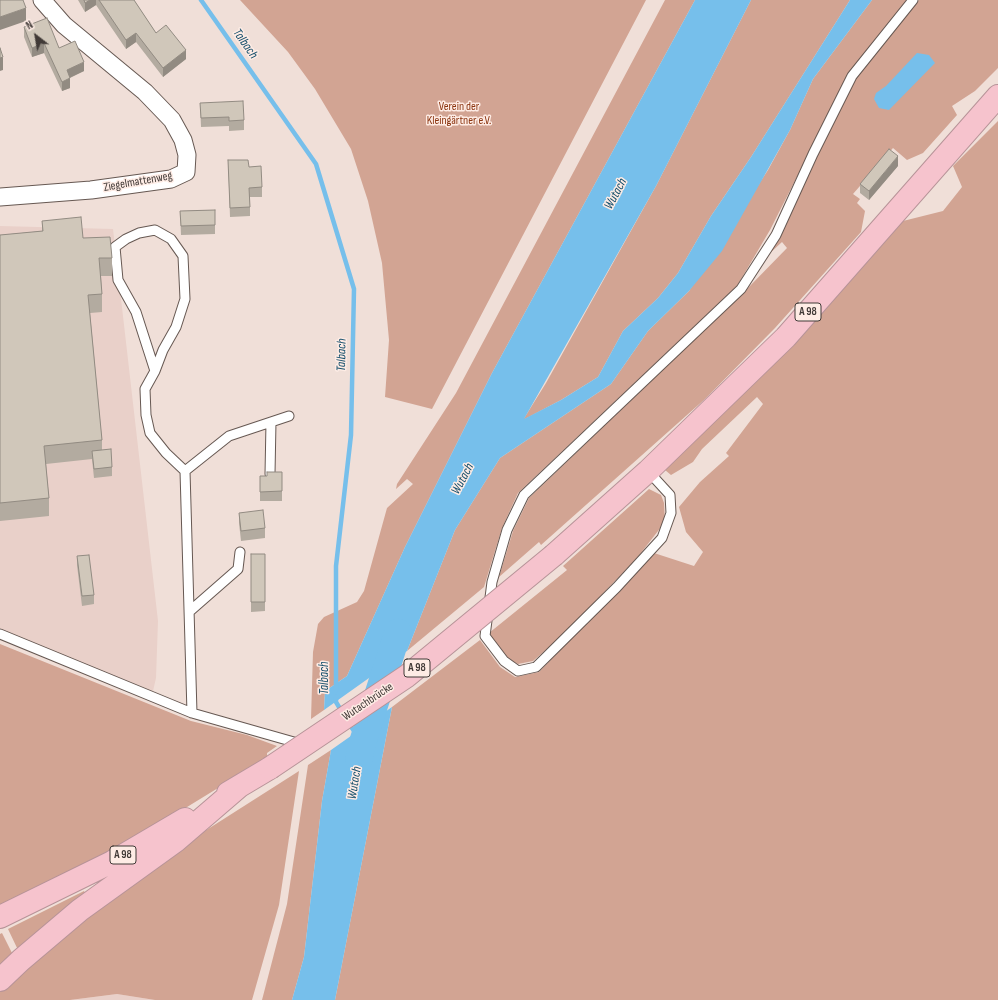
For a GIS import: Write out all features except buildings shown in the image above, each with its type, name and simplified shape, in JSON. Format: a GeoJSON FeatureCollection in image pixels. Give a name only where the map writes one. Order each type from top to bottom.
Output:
{"type":"FeatureCollection","features":[{"type":"Feature","properties":{"kind":"highway","name":"A 98"},"geometry":{"type":"LineString","coordinates":[[648,470],[786,337],[998,96]]}},
{"type":"Feature","properties":{"kind":"highway","name":"Wutachbrücke"},"geometry":{"type":"LineString","coordinates":[[241,785],[270,768],[407,676],[554,555],[648,470]]}},
{"type":"Feature","properties":{"kind":"highway","name":"A 98"},"geometry":{"type":"LineString","coordinates":[[0,917],[112,862],[241,785]]}},
{"type":"Feature","properties":{"kind":"highway"},"geometry":{"type":"LineString","coordinates":[[0,980],[21,960],[80,910],[178,840],[241,785]]}},
{"type":"Feature","properties":{"kind":"street","name":"Ziegelmattenweg"},"geometry":{"type":"LineString","coordinates":[[0,197],[91,190],[171,179],[186,172],[187,155],[183,140],[172,120],[145,92],[64,25],[42,0]]}},
{"type":"Feature","properties":{"kind":"lane"},"geometry":{"type":"LineString","coordinates":[[648,470],[670,495],[671,513],[662,538],[617,587],[536,667],[518,671],[504,661],[485,636],[494,574],[507,530],[524,495],[741,289],[776,235],[813,154],[852,76],[913,0]]}},
{"type":"Feature","properties":{"kind":"lane"},"geometry":{"type":"LineString","coordinates":[[155,371],[136,312],[118,280],[115,247],[126,239],[139,233],[155,230],[171,239],[183,256],[185,299],[176,327],[163,350],[155,371],[145,389],[146,415],[150,433],[166,453],[185,471],[192,713]]}},
{"type":"Feature","properties":{"kind":"lane"},"geometry":{"type":"LineString","coordinates":[[185,471],[229,436],[289,416]]}},
{"type":"Feature","properties":{"kind":"lane"},"geometry":{"type":"LineString","coordinates":[[270,474],[271,422]]}},
{"type":"Feature","properties":{"kind":"lane"},"geometry":{"type":"LineString","coordinates":[[190,611],[238,569],[240,552]]}},
{"type":"Feature","properties":{"kind":"lane"},"geometry":{"type":"LineString","coordinates":[[0,634],[192,713],[305,745]]}},
{"type":"Feature","properties":{"kind":"shaded area"},"geometry":{"type":"Polygon","coordinates":[[[0,226],[113,229],[158,621],[156,678],[153,691],[0,631],[0,226]]]}},
{"type":"Feature","properties":{"kind":"shaded area"},"geometry":{"type":"Polygon","coordinates":[[[117,994],[155,1000],[70,1000],[117,994]]]}},
{"type":"Feature","properties":{"kind":"green space","name":"Verein der Kleingärtner e.V."},"geometry":{"type":"Polygon","coordinates":[[[240,0],[646,0],[432,409],[385,397],[389,340],[382,263],[368,201],[351,149],[315,89],[288,52],[240,0]]]}},
{"type":"Feature","properties":{"kind":"green space"},"geometry":{"type":"Polygon","coordinates":[[[665,0],[695,0],[492,373],[405,547],[347,676],[325,691],[324,710],[311,719],[313,652],[318,624],[324,617],[357,602],[364,591],[387,508],[413,484],[407,479],[396,489],[397,484],[456,393],[665,0]]]}},
{"type":"Feature","properties":{"kind":"green space"},"geometry":{"type":"Polygon","coordinates":[[[751,0],[850,0],[751,157],[711,216],[678,273],[658,298],[623,331],[598,377],[561,400],[523,420],[546,383],[656,186],[751,0]]]}},
{"type":"Feature","properties":{"kind":"green space"},"geometry":{"type":"Polygon","coordinates":[[[872,0],[908,0],[848,76],[770,230],[737,286],[518,493],[502,528],[484,587],[407,651],[455,530],[500,458],[611,384],[648,331],[689,291],[768,170],[790,130],[813,79],[872,0]]]}},
{"type":"Feature","properties":{"kind":"green space"},"geometry":{"type":"Polygon","coordinates":[[[919,0],[998,0],[998,68],[975,91],[952,106],[957,115],[923,153],[907,160],[893,148],[853,194],[860,199],[857,203],[865,211],[861,232],[775,328],[705,399],[541,545],[539,542],[499,577],[513,531],[529,498],[746,290],[787,248],[782,242],[769,254],[856,77],[906,13],[919,0]]]}},
{"type":"Feature","properties":{"kind":"green space"},"geometry":{"type":"Polygon","coordinates":[[[998,121],[998,1000],[335,1000],[392,707],[480,640],[500,667],[515,677],[539,672],[654,553],[694,566],[703,552],[686,532],[679,507],[700,482],[729,456],[726,453],[763,404],[757,397],[702,449],[693,462],[671,475],[665,470],[794,343],[899,222],[943,211],[962,187],[953,166],[998,121]]]}},
{"type":"Feature","properties":{"kind":"green space"},"geometry":{"type":"Polygon","coordinates":[[[649,489],[661,495],[664,503],[665,522],[637,558],[564,634],[533,661],[518,664],[508,659],[497,647],[489,633],[567,570],[563,566],[649,489]]]}},
{"type":"Feature","properties":{"kind":"green space"},"geometry":{"type":"Polygon","coordinates":[[[0,644],[191,721],[247,735],[277,746],[267,753],[267,758],[143,834],[0,906],[0,644]]]}},
{"type":"Feature","properties":{"kind":"green space"},"geometry":{"type":"Polygon","coordinates":[[[331,750],[322,801],[304,957],[292,1000],[262,1000],[287,904],[308,765],[331,750]]]}},
{"type":"Feature","properties":{"kind":"green space"},"geometry":{"type":"Polygon","coordinates":[[[299,771],[279,905],[252,1000],[155,1000],[117,994],[70,1000],[0,1000],[0,992],[30,963],[90,912],[186,843],[299,771]]]}},
{"type":"Feature","properties":{"kind":"green space"},"geometry":{"type":"Polygon","coordinates":[[[84,891],[85,893],[18,950],[8,929],[84,891]]]}},
{"type":"Feature","properties":{"kind":"green space"},"geometry":{"type":"Polygon","coordinates":[[[2,933],[12,953],[0,965],[0,934],[2,933]]]}},
{"type":"Feature","properties":{"kind":"water"},"geometry":{"type":"Polygon","coordinates":[[[695,0],[751,0],[656,186],[524,419],[561,400],[598,377],[623,331],[658,298],[678,273],[711,216],[751,157],[850,0],[872,0],[813,79],[790,130],[722,251],[689,291],[648,331],[611,384],[500,458],[455,530],[407,651],[324,710],[325,691],[347,676],[405,547],[492,373],[695,0]]]}},
{"type":"Feature","properties":{"kind":"water"},"geometry":{"type":"Polygon","coordinates":[[[917,53],[929,55],[935,63],[889,110],[879,108],[874,99],[876,93],[886,86],[917,53]]]}},
{"type":"Feature","properties":{"kind":"water"},"geometry":{"type":"Polygon","coordinates":[[[392,707],[335,1000],[292,1000],[304,957],[322,801],[331,750],[392,707]]]}},
{"type":"Feature","properties":{"kind":"waterway","name":"Talbach"},"geometry":{"type":"LineString","coordinates":[[201,0],[316,164],[354,289],[351,435],[336,566],[336,690]]}},
{"type":"Feature","properties":{"kind":"waterway","name":"Wutach"},"geometry":{"type":"LineString","coordinates":[[359,759],[362,744],[398,632]]}},
{"type":"Feature","properties":{"kind":"waterway","name":"Talbach"},"geometry":{"type":"LineString","coordinates":[[336,697],[336,702],[342,712]]}},
{"type":"Feature","properties":{"kind":"waterway","name":"Talbach"},"geometry":{"type":"LineString","coordinates":[[348,722],[358,737]]}}]}
